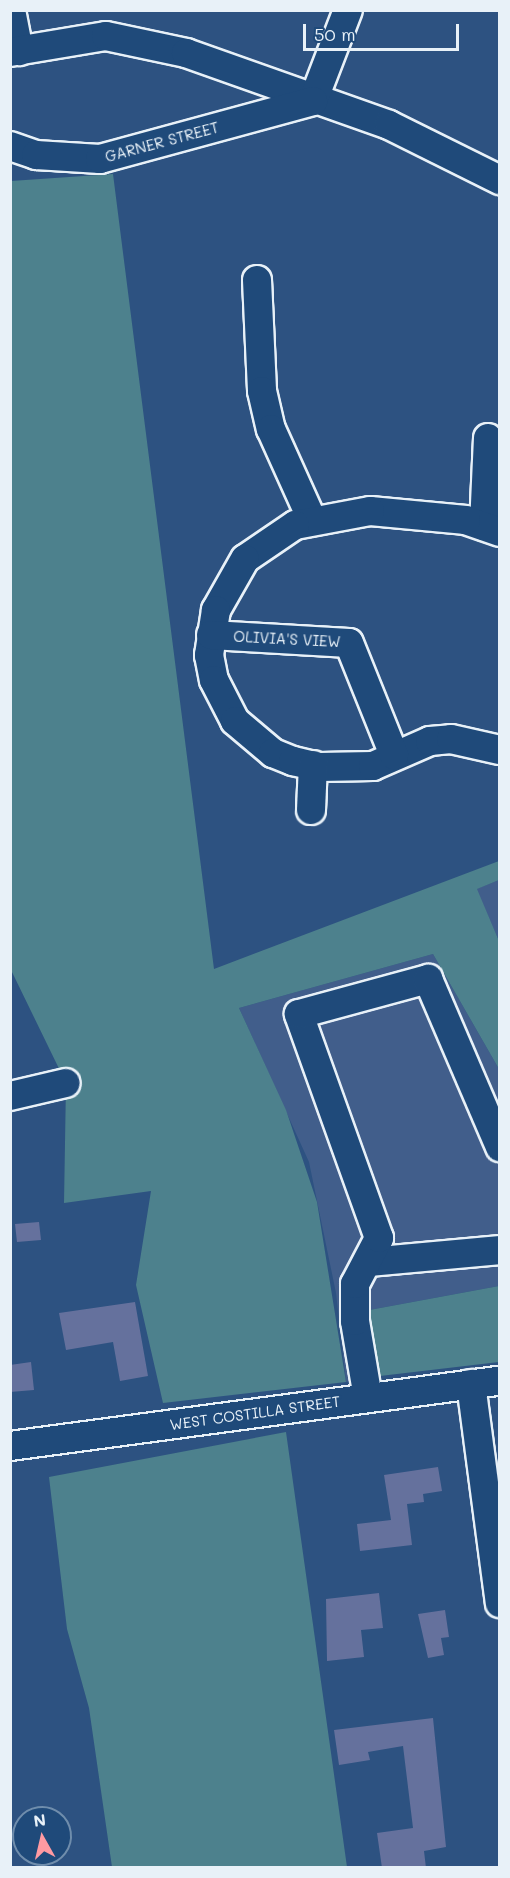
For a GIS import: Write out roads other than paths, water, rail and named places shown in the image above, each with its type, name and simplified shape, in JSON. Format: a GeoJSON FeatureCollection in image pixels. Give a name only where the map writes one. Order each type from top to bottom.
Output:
{"type":"FeatureCollection","features":[{"type":"Feature","properties":{"kind":"street"},"geometry":{"type":"LineString","coordinates":[[11,10],[15,51],[106,36],[186,53],[313,101],[389,125],[500,180]]}},
{"type":"Feature","properties":{"kind":"street"},"geometry":{"type":"LineString","coordinates":[[313,101],[348,10]]}},
{"type":"Feature","properties":{"kind":"street","name":"GARNER STREET"},"geometry":{"type":"LineString","coordinates":[[10,146],[36,155],[100,159],[313,101]]}},
{"type":"Feature","properties":{"kind":"street"},"geometry":{"type":"LineString","coordinates":[[257,280],[262,391],[271,429],[312,520]]}},
{"type":"Feature","properties":{"kind":"street"},"geometry":{"type":"LineString","coordinates":[[488,438],[492,529],[370,511],[312,520],[245,558],[226,588],[211,635],[214,680],[235,721],[273,753],[313,765],[372,766],[394,755],[451,739],[500,750]]}},
{"type":"Feature","properties":{"kind":"street","name":"OLIVIA'S VIEW"},"geometry":{"type":"LineString","coordinates":[[211,635],[349,643],[394,755]]}},
{"type":"Feature","properties":{"kind":"street"},"geometry":{"type":"LineString","coordinates":[[311,810],[313,765]]}},
{"type":"Feature","properties":{"kind":"street"},"geometry":{"type":"LineString","coordinates":[[368,1398],[355,1321],[355,1284],[369,1262],[379,1238],[370,1204],[299,1014],[428,979],[500,1147]]}},
{"type":"Feature","properties":{"kind":"street"},"geometry":{"type":"LineString","coordinates":[[10,1096],[66,1083]]}},
{"type":"Feature","properties":{"kind":"street"},"geometry":{"type":"LineString","coordinates":[[369,1262],[500,1250]]}},
{"type":"Feature","properties":{"kind":"street","name":"WEST COSTILLA STREET"},"geometry":{"type":"LineString","coordinates":[[10,1446],[500,1381]]}},
{"type":"Feature","properties":{"kind":"street"},"geometry":{"type":"LineString","coordinates":[[471,1384],[500,1603]]}}]}
